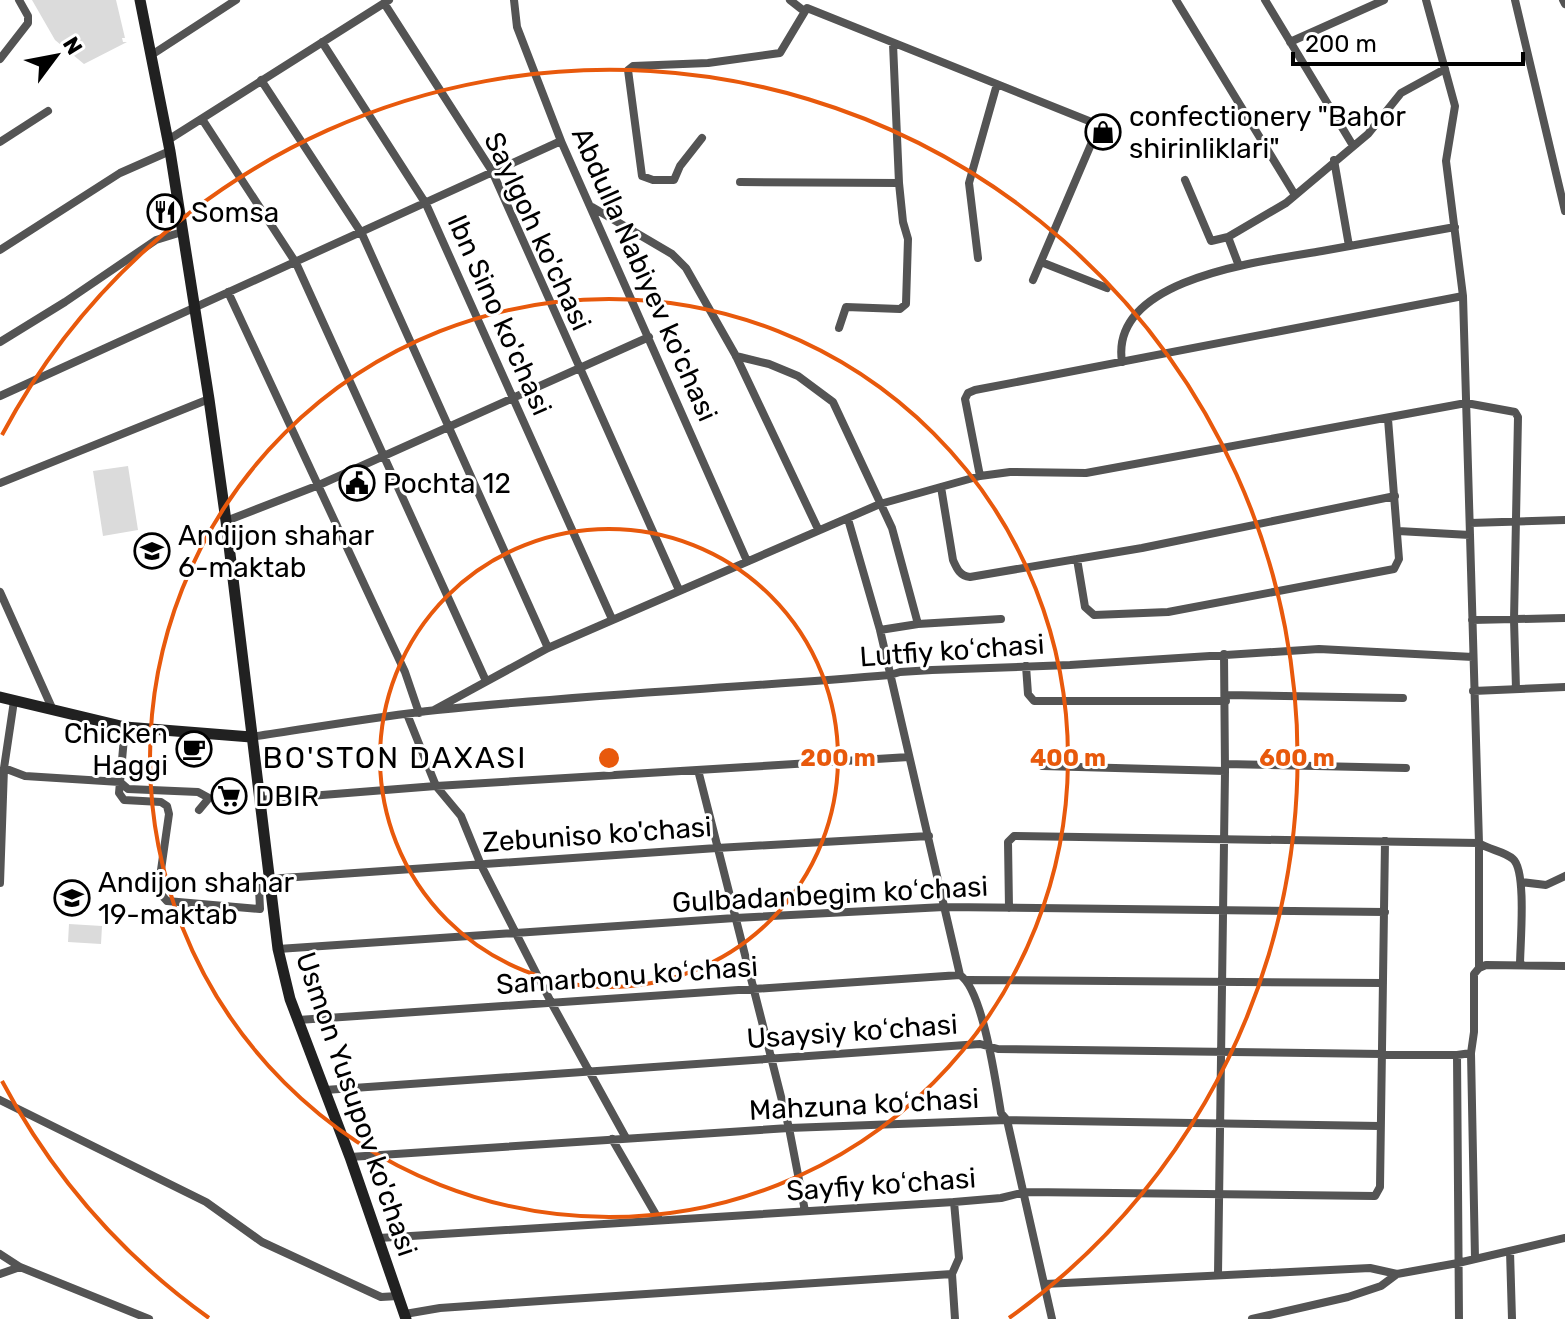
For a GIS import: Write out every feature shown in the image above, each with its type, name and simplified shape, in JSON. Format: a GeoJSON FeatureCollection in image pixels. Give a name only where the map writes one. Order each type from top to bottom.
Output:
{"type":"FeatureCollection","features":[{"type":"Feature","properties":{"kind":"main road","name":"Usmon Yusupov ko'chasi"},"geometry":{"type":"LineString","coordinates":[[140,0],[169,146],[209,399],[278,949],[298,1020],[350,1157],[405,1317]]}},
{"type":"Feature","properties":{"kind":"main road"},"geometry":{"type":"LineString","coordinates":[[0,697],[125,727],[251,737]]}},
{"type":"Feature","properties":{"kind":"street"},"geometry":{"type":"LineString","coordinates":[[0,59],[28,23],[28,16],[19,0]]}},
{"type":"Feature","properties":{"kind":"street"},"geometry":{"type":"LineString","coordinates":[[153,54],[236,0]]}},
{"type":"Feature","properties":{"kind":"street","name":"Abdulla Nabiyev ko'chasi"},"geometry":{"type":"LineString","coordinates":[[514,0],[517,27],[561,141],[747,561]]}},
{"type":"Feature","properties":{"kind":"street"},"geometry":{"type":"LineString","coordinates":[[790,0],[804,11]]}},
{"type":"Feature","properties":{"kind":"street"},"geometry":{"type":"LineString","coordinates":[[1176,0],[1295,195]]}},
{"type":"Feature","properties":{"kind":"street"},"geometry":{"type":"LineString","coordinates":[[1265,0],[1352,144]]}},
{"type":"Feature","properties":{"kind":"street"},"geometry":{"type":"LineString","coordinates":[[1290,42],[1384,0]]}},
{"type":"Feature","properties":{"kind":"street"},"geometry":{"type":"LineString","coordinates":[[1426,0],[1455,106],[1446,161],[1463,296],[1479,843],[1479,968]]}},
{"type":"Feature","properties":{"kind":"street"},"geometry":{"type":"LineString","coordinates":[[1515,0],[1565,211]]}},
{"type":"Feature","properties":{"kind":"street","name":"Saylgoh ko'chasi"},"geometry":{"type":"LineString","coordinates":[[0,250],[120,173],[169,146],[202,119],[386,2],[492,171],[679,590]]}},
{"type":"Feature","properties":{"kind":"street"},"geometry":{"type":"LineString","coordinates":[[702,138],[680,166],[674,180],[643,177],[628,70],[633,66],[708,63],[780,53],[804,11],[812,9],[1089,121],[1095,128],[1095,135],[1033,280]]}},
{"type":"Feature","properties":{"kind":"street","name":"Ibn Sino ko'chasi"},"geometry":{"type":"LineString","coordinates":[[322,42],[426,204],[612,619]]}},
{"type":"Feature","properties":{"kind":"street"},"geometry":{"type":"LineString","coordinates":[[839,328],[846,307],[900,309],[906,304],[908,239],[899,183],[893,44]]}},
{"type":"Feature","properties":{"kind":"street"},"geometry":{"type":"LineString","coordinates":[[1185,180],[1211,241],[1228,237],[1267,216],[1295,195],[1352,144],[1368,134],[1401,93],[1445,69]]}},
{"type":"Feature","properties":{"kind":"street"},"geometry":{"type":"LineString","coordinates":[[261,80],[362,234],[548,648]]}},
{"type":"Feature","properties":{"kind":"street"},"geometry":{"type":"LineString","coordinates":[[978,258],[969,183],[997,84]]}},
{"type":"Feature","properties":{"kind":"street"},"geometry":{"type":"LineString","coordinates":[[0,142],[48,111]]}},
{"type":"Feature","properties":{"kind":"street"},"geometry":{"type":"LineString","coordinates":[[202,119],[296,263],[486,681]]}},
{"type":"Feature","properties":{"kind":"street"},"geometry":{"type":"LineString","coordinates":[[0,396],[561,141]]}},
{"type":"Feature","properties":{"kind":"street"},"geometry":{"type":"LineString","coordinates":[[1334,160],[1349,246]]}},
{"type":"Feature","properties":{"kind":"street"},"geometry":{"type":"LineString","coordinates":[[740,182],[899,183]]}},
{"type":"Feature","properties":{"kind":"street"},"geometry":{"type":"LineString","coordinates":[[591,207],[672,254],[686,268],[736,356],[818,529]]}},
{"type":"Feature","properties":{"kind":"street"},"geometry":{"type":"LineString","coordinates":[[1122,362],[1120,348],[1123,333],[1140,309],[1196,278],[1239,266],[1455,227]]}},
{"type":"Feature","properties":{"kind":"street"},"geometry":{"type":"LineString","coordinates":[[0,342],[156,240],[182,232]]}},
{"type":"Feature","properties":{"kind":"street"},"geometry":{"type":"LineString","coordinates":[[1228,237],[1239,266]]}},
{"type":"Feature","properties":{"kind":"street"},"geometry":{"type":"LineString","coordinates":[[1041,262],[1107,288]]}},
{"type":"Feature","properties":{"kind":"street"},"geometry":{"type":"LineString","coordinates":[[228,292],[405,672],[419,713]]}},
{"type":"Feature","properties":{"kind":"street"},"geometry":{"type":"LineString","coordinates":[[980,476],[965,399],[968,393],[1463,296]]}},
{"type":"Feature","properties":{"kind":"street"},"geometry":{"type":"LineString","coordinates":[[226,521],[319,485],[649,337]]}},
{"type":"Feature","properties":{"kind":"street"},"geometry":{"type":"LineString","coordinates":[[736,356],[769,364],[798,376],[833,402],[892,528],[918,624]]}},
{"type":"Feature","properties":{"kind":"street"},"geometry":{"type":"LineString","coordinates":[[0,483],[209,399]]}},
{"type":"Feature","properties":{"kind":"street"},"geometry":{"type":"LineString","coordinates":[[251,737],[434,710],[548,648],[818,529],[880,504],[980,476],[1010,472],[1086,473],[1466,403],[1508,409],[1518,417],[1514,620],[1516,689]]}},
{"type":"Feature","properties":{"kind":"street"},"geometry":{"type":"LineString","coordinates":[[1077,559],[1085,607],[1094,615],[1168,612],[1394,569],[1399,559],[1398,531],[1388,419]]}},
{"type":"Feature","properties":{"kind":"street"},"geometry":{"type":"LineString","coordinates":[[941,487],[953,560],[964,576],[1077,559],[1395,496]]}},
{"type":"Feature","properties":{"kind":"street"},"geometry":{"type":"LineString","coordinates":[[848,519],[880,630],[944,907],[964,977],[972,987],[1001,1113],[1007,1120],[1052,1319]]}},
{"type":"Feature","properties":{"kind":"street"},"geometry":{"type":"LineString","coordinates":[[1470,523],[1565,520]]}},
{"type":"Feature","properties":{"kind":"street"},"geometry":{"type":"LineString","coordinates":[[1398,531],[1470,535]]}},
{"type":"Feature","properties":{"kind":"street"},"geometry":{"type":"LineString","coordinates":[[0,592],[52,708]]}},
{"type":"Feature","properties":{"kind":"street"},"geometry":{"type":"LineString","coordinates":[[1472,620],[1565,618]]}},
{"type":"Feature","properties":{"kind":"street"},"geometry":{"type":"LineString","coordinates":[[880,630],[918,624],[1001,619]]}},
{"type":"Feature","properties":{"kind":"street","name":"Lutfiy koʻchasi"},"geometry":{"type":"LineString","coordinates":[[434,710],[676,689],[726,689],[921,670],[1319,649],[1473,657]]}},
{"type":"Feature","properties":{"kind":"street"},"geometry":{"type":"LineString","coordinates":[[1218,1274],[1226,698],[1224,654]]}},
{"type":"Feature","properties":{"kind":"street"},"geometry":{"type":"LineString","coordinates":[[1026,666],[1028,694],[1034,701],[1403,698]]}},
{"type":"Feature","properties":{"kind":"street"},"geometry":{"type":"LineString","coordinates":[[1473,691],[1565,687]]}},
{"type":"Feature","properties":{"kind":"street"},"geometry":{"type":"LineString","coordinates":[[0,883],[4,768],[14,701]]}},
{"type":"Feature","properties":{"kind":"street"},"geometry":{"type":"LineString","coordinates":[[407,714],[436,786],[461,816],[481,865],[552,1004],[626,1138]]}},
{"type":"Feature","properties":{"kind":"street"},"geometry":{"type":"LineString","coordinates":[[125,727],[119,793],[124,800],[161,802],[167,806],[169,814],[158,891],[163,898],[167,901],[260,909],[259,888],[247,887]]}},
{"type":"Feature","properties":{"kind":"street"},"geometry":{"type":"LineString","coordinates":[[259,800],[909,757]]}},
{"type":"Feature","properties":{"kind":"street"},"geometry":{"type":"LineString","coordinates":[[1042,766],[1406,768]]}},
{"type":"Feature","properties":{"kind":"street"},"geometry":{"type":"LineString","coordinates":[[4,768],[25,776],[120,782],[128,789],[198,792],[209,798],[199,810]]}},
{"type":"Feature","properties":{"kind":"street"},"geometry":{"type":"LineString","coordinates":[[698,770],[789,1128],[805,1211]]}},
{"type":"Feature","properties":{"kind":"street","name":"Zebuniso ko'chasi"},"geometry":{"type":"LineString","coordinates":[[268,879],[929,836]]}},
{"type":"Feature","properties":{"kind":"street"},"geometry":{"type":"LineString","coordinates":[[1009,908],[1008,842],[1014,836],[1479,843],[1515,860],[1521,873],[1520,965]]}},
{"type":"Feature","properties":{"kind":"street"},"geometry":{"type":"LineString","coordinates":[[1380,1126],[1385,841]]}},
{"type":"Feature","properties":{"kind":"street"},"geometry":{"type":"LineString","coordinates":[[1521,882],[1546,885],[1565,876]]}},
{"type":"Feature","properties":{"kind":"street","name":"Gulbadanbegim koʻchasi"},"geometry":{"type":"LineString","coordinates":[[278,949],[944,907],[1385,912]]}},
{"type":"Feature","properties":{"kind":"street"},"geometry":{"type":"LineString","coordinates":[[1475,1259],[1471,1053],[1474,974],[1486,965],[1565,966]]}},
{"type":"Feature","properties":{"kind":"street","name":"Samarbonu koʻchasi"},"geometry":{"type":"LineString","coordinates":[[298,1020],[552,1004],[752,987],[964,977],[1383,983]]}},
{"type":"Feature","properties":{"kind":"street","name":"Usaysiy koʻchasi"},"geometry":{"type":"LineString","coordinates":[[325,1090],[980,1044],[998,1049],[1471,1053]]}},
{"type":"Feature","properties":{"kind":"street"},"geometry":{"type":"LineString","coordinates":[[1457,1055],[1459,1319]]}},
{"type":"Feature","properties":{"kind":"street"},"geometry":{"type":"LineString","coordinates":[[0,1100],[206,1202],[262,1242],[381,1297],[398,1296]]}},
{"type":"Feature","properties":{"kind":"street","name":"Mahzuna koʻchasi"},"geometry":{"type":"LineString","coordinates":[[350,1157],[789,1128],[1007,1120],[1380,1126]]}},
{"type":"Feature","properties":{"kind":"street","name":"Sayfiy koʻchasi"},"geometry":{"type":"LineString","coordinates":[[379,1238],[954,1202],[1001,1198],[1025,1192],[1373,1197],[1378,1195],[1380,1187],[1380,1126]]}},
{"type":"Feature","properties":{"kind":"street"},"geometry":{"type":"LineString","coordinates":[[612,1139],[659,1220]]}},
{"type":"Feature","properties":{"kind":"street"},"geometry":{"type":"LineString","coordinates":[[954,1202],[959,1258],[952,1274],[955,1319]]}},
{"type":"Feature","properties":{"kind":"street"},"geometry":{"type":"LineString","coordinates":[[1045,1284],[1370,1268],[1397,1274],[1565,1238]]}},
{"type":"Feature","properties":{"kind":"street"},"geometry":{"type":"LineString","coordinates":[[1510,1251],[1512,1319]]}},
{"type":"Feature","properties":{"kind":"street"},"geometry":{"type":"LineString","coordinates":[[0,1254],[20,1267],[149,1319]]}},
{"type":"Feature","properties":{"kind":"street"},"geometry":{"type":"LineString","coordinates":[[0,1274],[20,1267]]}},
{"type":"Feature","properties":{"kind":"street"},"geometry":{"type":"LineString","coordinates":[[405,1317],[440,1308],[952,1274]]}},
{"type":"Feature","properties":{"kind":"street"},"geometry":{"type":"LineString","coordinates":[[1252,1319],[1359,1293],[1381,1286],[1397,1274]]}},
{"type":"Feature","properties":{"kind":"shaded area"},"geometry":{"type":"Polygon","coordinates":[[[32,0],[116,0],[125,38],[122,38],[123,42],[127,42],[84,64],[55,40],[32,0]]]}},
{"type":"Feature","properties":{"kind":"shaded area"},"geometry":{"type":"Polygon","coordinates":[[[128,466],[138,530],[103,536],[93,471],[128,466]]]}},
{"type":"Feature","properties":{"kind":"shaded area"},"geometry":{"type":"Polygon","coordinates":[[[69,924],[102,926],[101,944],[68,942],[69,924]]]}},
{"type":"Feature","properties":{"kind":"place","name":"confectionery \"Bahor shirinliklari\""},"geometry":{"type":"Point","coordinates":[1103,132]}},
{"type":"Feature","properties":{"kind":"place","name":"Somsa"},"geometry":{"type":"Point","coordinates":[165,212]}},
{"type":"Feature","properties":{"kind":"place","name":"Pochta 12"},"geometry":{"type":"Point","coordinates":[357,483]}},
{"type":"Feature","properties":{"kind":"place","name":"Andijon shahar 6-maktab"},"geometry":{"type":"Point","coordinates":[152,551]}},
{"type":"Feature","properties":{"kind":"place","name":"Chicken Haggi"},"geometry":{"type":"Point","coordinates":[194,749]}},
{"type":"Feature","properties":{"kind":"place","name":"DBIR"},"geometry":{"type":"Point","coordinates":[229,796]}},
{"type":"Feature","properties":{"kind":"place","name":"Andijon shahar 19-maktab"},"geometry":{"type":"Point","coordinates":[72,898]}},
{"type":"Feature","properties":{"kind":"district","name":"BO'STON DAXASI"},"geometry":{"type":"Point","coordinates":[395,758]}}]}
